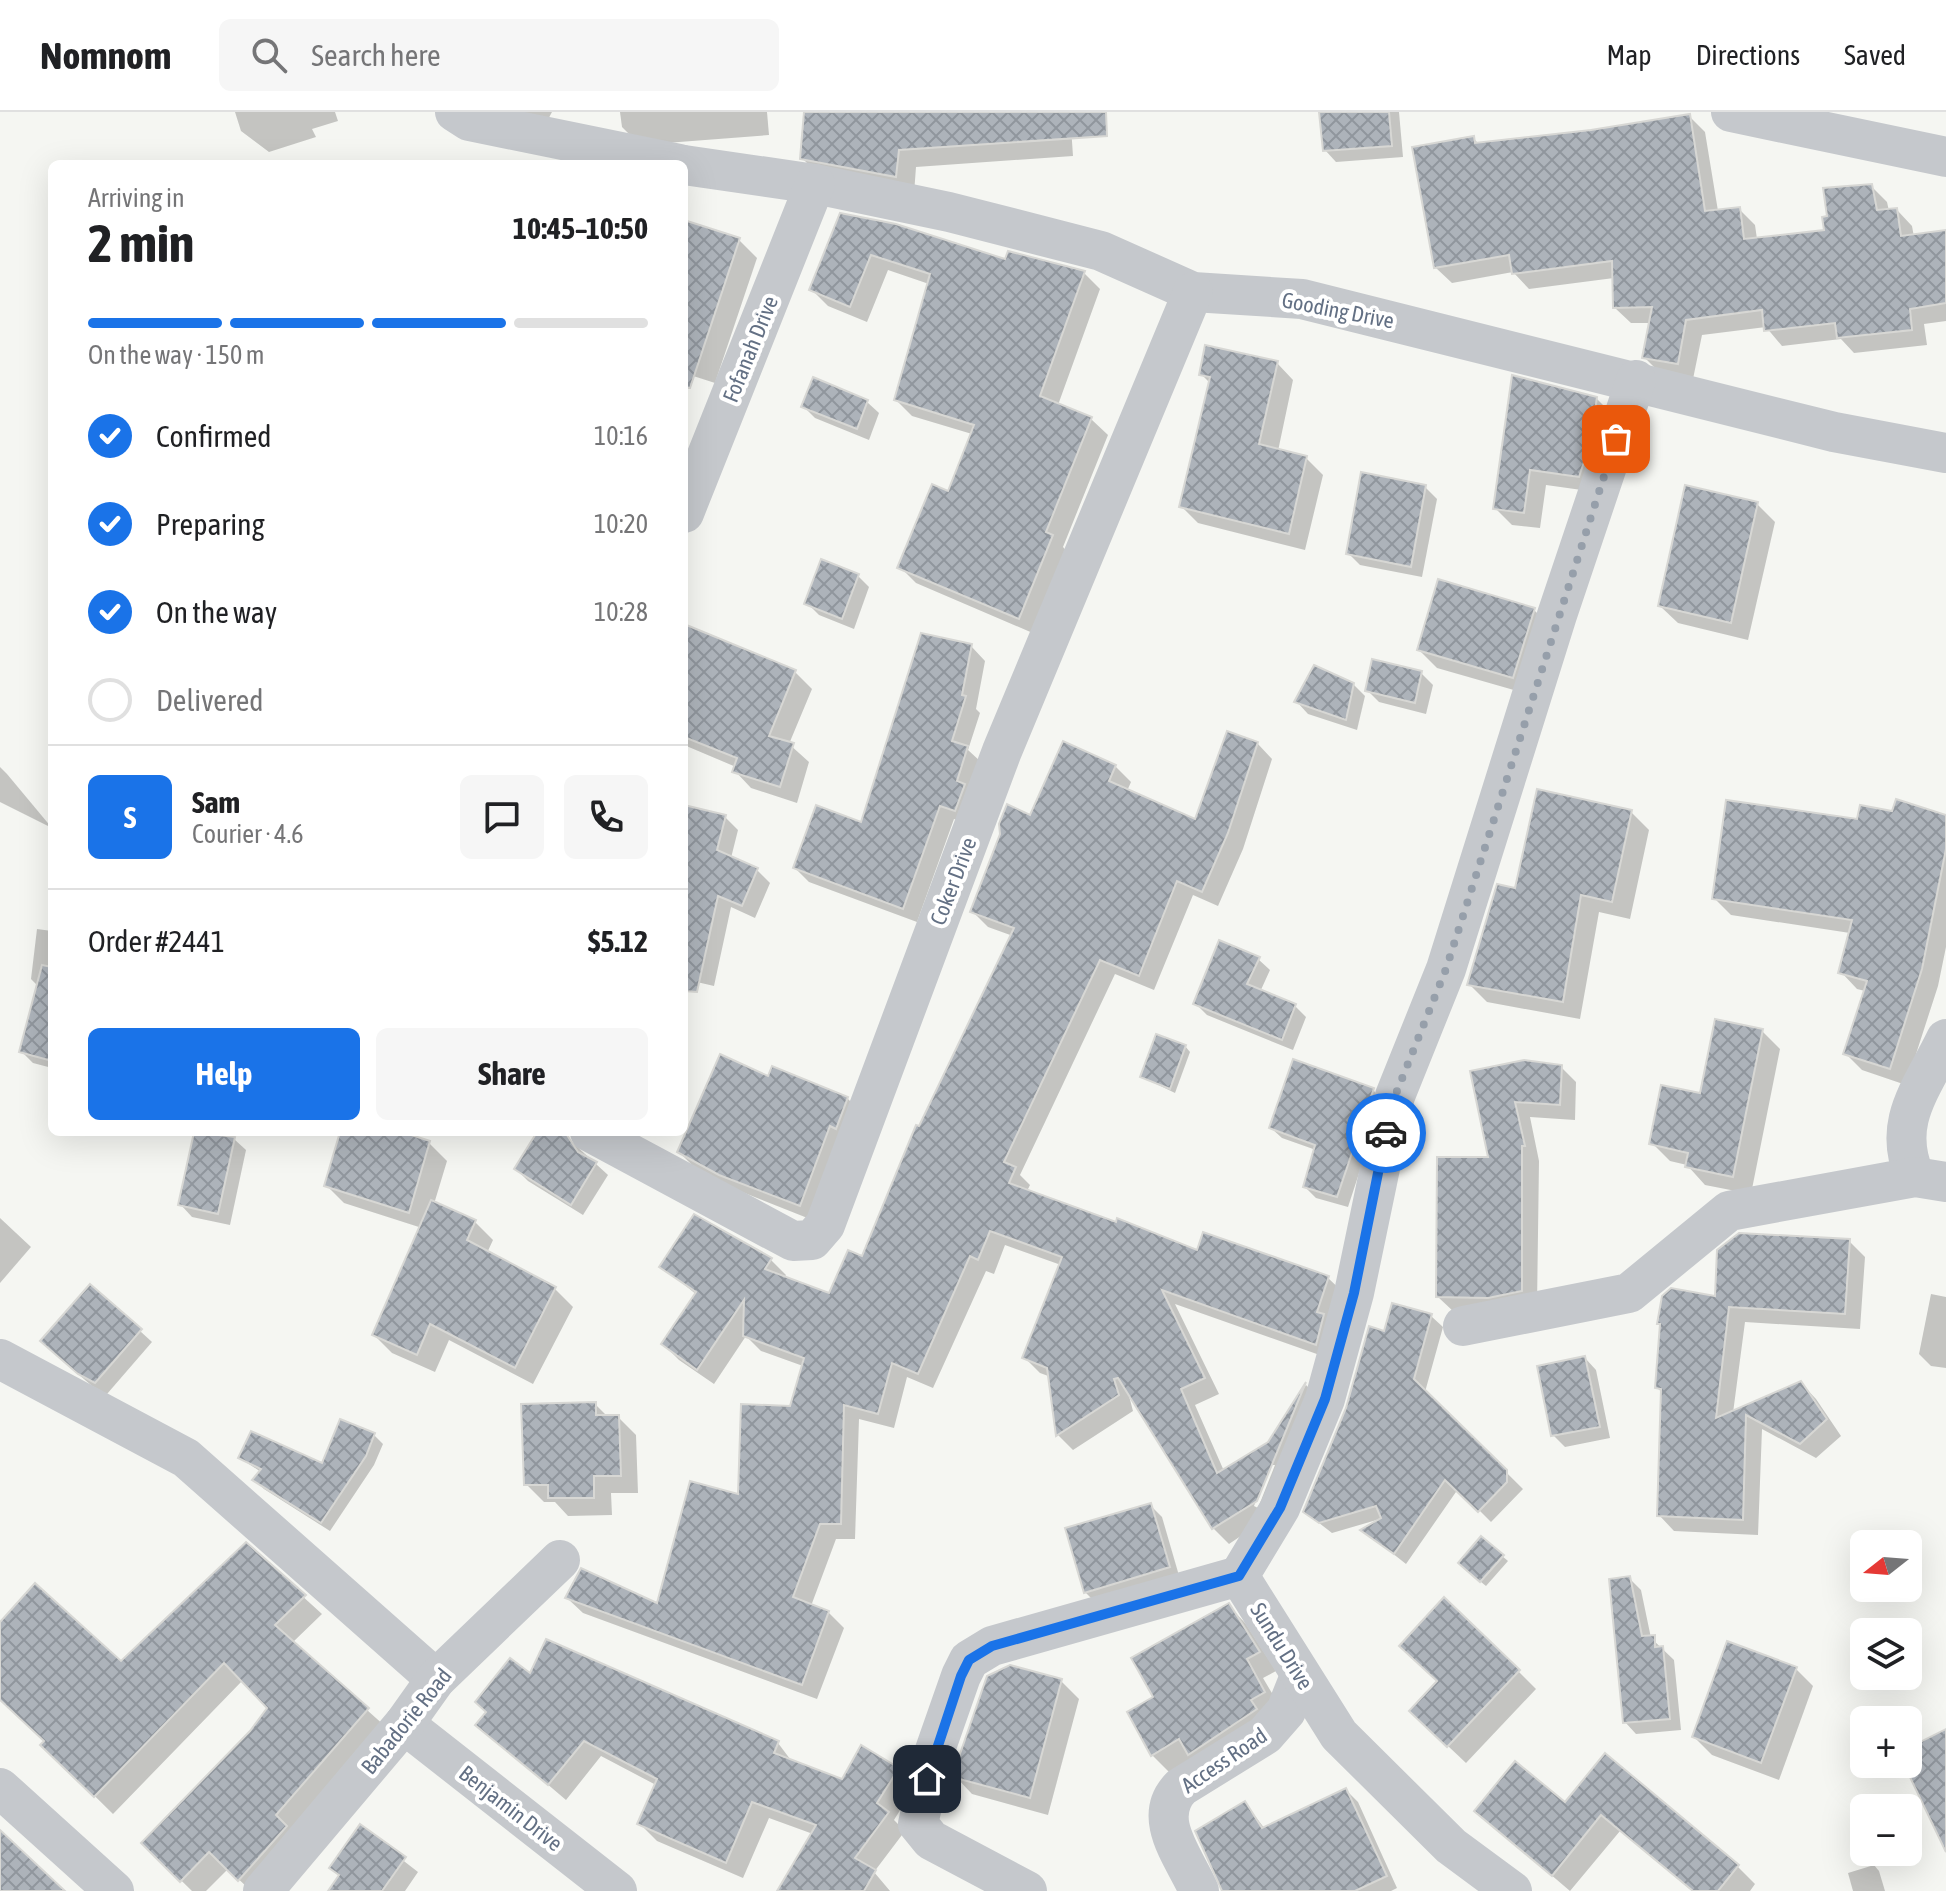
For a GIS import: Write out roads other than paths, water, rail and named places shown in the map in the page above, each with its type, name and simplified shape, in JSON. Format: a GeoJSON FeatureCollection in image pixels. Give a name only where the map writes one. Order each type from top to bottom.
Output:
{"type":"FeatureCollection","features":[{"type":"Feature","properties":{"kind":"street","name":"Gooding Drive"},"geometry":{"type":"LineString","coordinates":[[455,112],[469,121],[530,121],[668,160]]}},
{"type":"Feature","properties":{"kind":"street"},"geometry":{"type":"LineString","coordinates":[[1731,112],[1946,157]]}},
{"type":"Feature","properties":{"kind":"street","name":"Gooding Drive"},"geometry":{"type":"LineString","coordinates":[[688,165],[815,184],[949,212],[1101,251],[1193,292],[1302,299],[1636,380],[1834,432],[1946,453]]}},
{"type":"Feature","properties":{"kind":"street","name":"Fofanah Drive"},"geometry":{"type":"LineString","coordinates":[[688,503],[815,184]]}},
{"type":"Feature","properties":{"kind":"street","name":"Coker Drive"},"geometry":{"type":"LineString","coordinates":[[597,1136],[793,1241],[812,1240],[825,1225],[1002,751],[1193,292]]}},
{"type":"Feature","properties":{"kind":"street"},"geometry":{"type":"LineString","coordinates":[[1027,1891],[931,1840],[918,1824],[934,1753],[969,1660],[992,1646],[1239,1576],[1280,1508],[1325,1399],[1354,1293],[1395,1096],[1446,969],[1557,615],[1636,380]]}},
{"type":"Feature","properties":{"kind":"street"},"geometry":{"type":"LineString","coordinates":[[1930,1179],[1906,1157],[1904,1124],[1946,1039]]}},
{"type":"Feature","properties":{"kind":"street"},"geometry":{"type":"LineString","coordinates":[[1463,1326],[1629,1293],[1729,1211],[1930,1179]]}},
{"type":"Feature","properties":{"kind":"street"},"geometry":{"type":"LineString","coordinates":[[0,1359],[186,1458],[436,1679]]}},
{"type":"Feature","properties":{"kind":"street","name":"Babadorie Road"},"geometry":{"type":"LineString","coordinates":[[263,1891],[404,1724],[436,1679],[560,1560]]}},
{"type":"Feature","properties":{"kind":"street","name":"Sundu Drive"},"geometry":{"type":"LineString","coordinates":[[1239,1576],[1339,1735],[1451,1846],[1512,1891]]}},
{"type":"Feature","properties":{"kind":"street","name":"Access Road"},"geometry":{"type":"LineString","coordinates":[[1199,1891],[1169,1829],[1166,1813],[1171,1797],[1181,1787],[1265,1735],[1286,1711],[1300,1676]]}},
{"type":"Feature","properties":{"kind":"street","name":"Benjamin Drive"},"geometry":{"type":"LineString","coordinates":[[404,1724],[617,1891]]}},
{"type":"Feature","properties":{"kind":"street"},"geometry":{"type":"LineString","coordinates":[[0,1788],[114,1891]]}}]}
